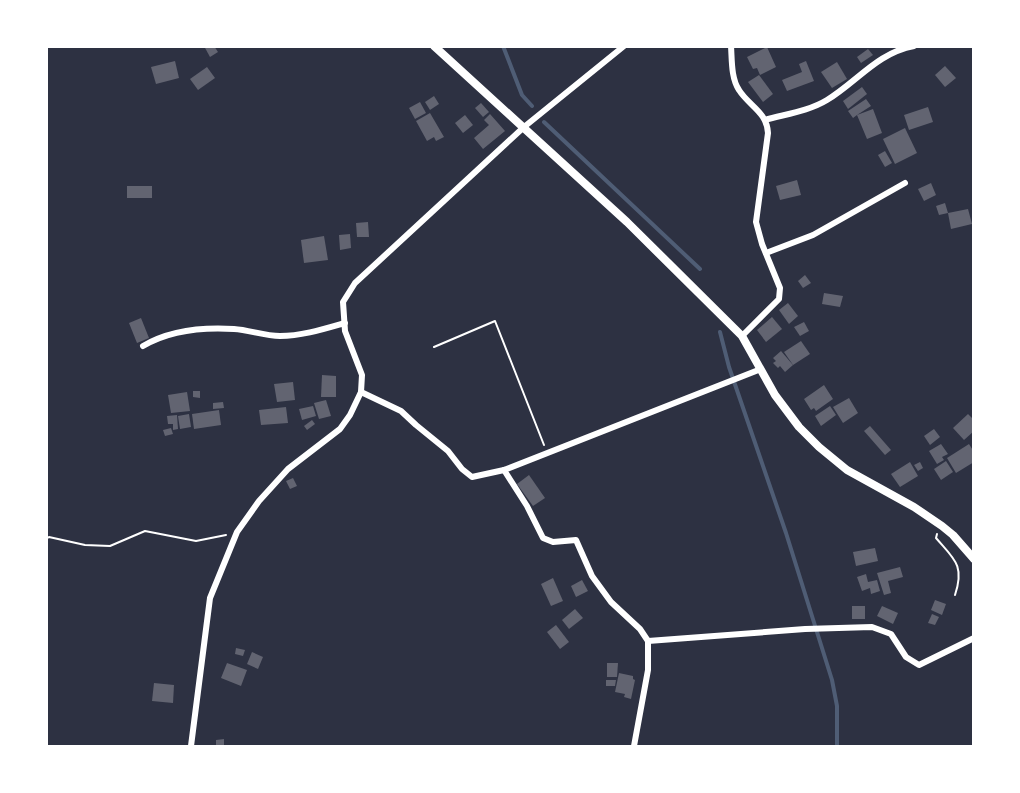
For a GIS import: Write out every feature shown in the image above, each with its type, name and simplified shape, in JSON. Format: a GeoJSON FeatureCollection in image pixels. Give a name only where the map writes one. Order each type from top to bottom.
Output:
{"type":"FeatureCollection","features":[{"type":"Feature","properties":{"kind":"street"},"geometry":{"type":"LineString","coordinates":[[434,46],[651,245],[742,336],[775,395],[799,427],[819,447],[846,470],[914,507],[942,526],[974,559]]}},
{"type":"Feature","properties":{"kind":"street"},"geometry":{"type":"LineString","coordinates":[[190,747],[210,598],[237,532],[259,501],[288,469],[340,429],[361,392],[362,375],[345,331],[344,302],[355,283],[524,127],[624,46]]}},
{"type":"Feature","properties":{"kind":"street"},"geometry":{"type":"LineString","coordinates":[[731,46],[733,74],[738,88],[768,123],[756,222],[780,288],[779,299],[742,336]]}},
{"type":"Feature","properties":{"kind":"street"},"geometry":{"type":"LineString","coordinates":[[765,120],[815,107],[886,55],[914,46]]}},
{"type":"Feature","properties":{"kind":"street"},"geometry":{"type":"LineString","coordinates":[[766,253],[813,235],[904,183]]}},
{"type":"Feature","properties":{"kind":"street"},"geometry":{"type":"LineString","coordinates":[[143,346],[165,335],[196,330],[233,329],[280,336],[312,332],[345,323]]}},
{"type":"Feature","properties":{"kind":"street"},"geometry":{"type":"LineString","coordinates":[[361,392],[401,411],[448,451],[462,469],[472,477],[504,470],[761,369]]}},
{"type":"Feature","properties":{"kind":"street"},"geometry":{"type":"LineString","coordinates":[[504,470],[527,506],[543,538],[553,542],[576,540],[592,576],[611,602],[648,641],[648,670],[634,747]]}},
{"type":"Feature","properties":{"kind":"street"},"geometry":{"type":"LineString","coordinates":[[648,641],[805,629],[872,627],[891,634],[906,657],[919,665],[974,638]]}},
{"type":"Feature","properties":{"kind":"path"},"geometry":{"type":"LineString","coordinates":[[434,347],[495,321],[547,453]]}},
{"type":"Feature","properties":{"kind":"path"},"geometry":{"type":"LineString","coordinates":[[942,526],[936,538],[956,561],[960,573],[960,581],[955,594]]}},
{"type":"Feature","properties":{"kind":"path"},"geometry":{"type":"LineString","coordinates":[[46,539],[49,537],[85,545],[110,546],[145,531],[196,541],[237,532]]}},
{"type":"Feature","properties":{"kind":"building"},"geometry":{"type":"Polygon","coordinates":[[[204,46],[214,46],[218,52],[210,57],[204,46]]]}},
{"type":"Feature","properties":{"kind":"building"},"geometry":{"type":"Polygon","coordinates":[[[767,47],[776,67],[760,75],[757,68],[753,69],[747,57],[767,47]]]}},
{"type":"Feature","properties":{"kind":"building"},"geometry":{"type":"Polygon","coordinates":[[[868,49],[873,55],[861,63],[857,57],[868,49]]]}},
{"type":"Feature","properties":{"kind":"building"},"geometry":{"type":"Polygon","coordinates":[[[175,61],[179,78],[156,84],[151,67],[175,61]]]}},
{"type":"Feature","properties":{"kind":"building"},"geometry":{"type":"Polygon","coordinates":[[[806,61],[814,81],[787,91],[782,80],[802,72],[799,64],[806,61]]]}},
{"type":"Feature","properties":{"kind":"building"},"geometry":{"type":"Polygon","coordinates":[[[837,62],[847,79],[832,88],[821,72],[837,62]]]}},
{"type":"Feature","properties":{"kind":"building"},"geometry":{"type":"Polygon","coordinates":[[[945,66],[956,78],[945,87],[935,75],[945,66]]]}},
{"type":"Feature","properties":{"kind":"building"},"geometry":{"type":"Polygon","coordinates":[[[207,67],[215,78],[198,90],[190,79],[207,67]]]}},
{"type":"Feature","properties":{"kind":"building"},"geometry":{"type":"Polygon","coordinates":[[[759,75],[773,94],[763,102],[748,82],[759,75]]]}},
{"type":"Feature","properties":{"kind":"building"},"geometry":{"type":"Polygon","coordinates":[[[862,87],[867,94],[848,109],[843,101],[862,87]]]}},
{"type":"Feature","properties":{"kind":"building"},"geometry":{"type":"Polygon","coordinates":[[[434,96],[439,104],[430,110],[425,102],[434,96]]]}},
{"type":"Feature","properties":{"kind":"building"},"geometry":{"type":"Polygon","coordinates":[[[866,99],[871,106],[853,118],[848,111],[866,99]]]}},
{"type":"Feature","properties":{"kind":"building"},"geometry":{"type":"Polygon","coordinates":[[[420,102],[426,113],[415,119],[409,108],[420,102]]]}},
{"type":"Feature","properties":{"kind":"building"},"geometry":{"type":"Polygon","coordinates":[[[481,103],[489,112],[483,117],[475,108],[481,103]]]}},
{"type":"Feature","properties":{"kind":"building"},"geometry":{"type":"Polygon","coordinates":[[[928,107],[933,122],[909,130],[904,115],[928,107]]]}},
{"type":"Feature","properties":{"kind":"building"},"geometry":{"type":"Polygon","coordinates":[[[873,109],[882,133],[867,139],[857,115],[873,109]]]}},
{"type":"Feature","properties":{"kind":"building"},"geometry":{"type":"Polygon","coordinates":[[[430,113],[444,137],[436,141],[434,137],[427,141],[416,121],[430,113]]]}},
{"type":"Feature","properties":{"kind":"building"},"geometry":{"type":"Polygon","coordinates":[[[490,114],[505,131],[483,149],[474,138],[489,125],[484,120],[490,114]]]}},
{"type":"Feature","properties":{"kind":"building"},"geometry":{"type":"Polygon","coordinates":[[[465,115],[473,125],[463,133],[455,123],[465,115]]]}},
{"type":"Feature","properties":{"kind":"building"},"geometry":{"type":"Polygon","coordinates":[[[905,128],[917,153],[895,164],[883,139],[905,128]]]}},
{"type":"Feature","properties":{"kind":"building"},"geometry":{"type":"Polygon","coordinates":[[[885,151],[892,163],[885,167],[878,155],[885,151]]]}},
{"type":"Feature","properties":{"kind":"building"},"geometry":{"type":"Polygon","coordinates":[[[797,180],[801,195],[780,200],[776,186],[797,180]]]}},
{"type":"Feature","properties":{"kind":"building"},"geometry":{"type":"Polygon","coordinates":[[[931,183],[936,195],[924,201],[918,189],[931,183]]]}},
{"type":"Feature","properties":{"kind":"building"},"geometry":{"type":"Polygon","coordinates":[[[127,186],[152,186],[152,198],[127,198],[127,186]]]}},
{"type":"Feature","properties":{"kind":"building"},"geometry":{"type":"Polygon","coordinates":[[[945,203],[948,213],[939,215],[936,206],[945,203]]]}},
{"type":"Feature","properties":{"kind":"building"},"geometry":{"type":"Polygon","coordinates":[[[968,209],[972,224],[951,229],[948,213],[968,209]]]}},
{"type":"Feature","properties":{"kind":"building"},"geometry":{"type":"Polygon","coordinates":[[[368,222],[369,237],[357,237],[356,223],[368,222]]]}},
{"type":"Feature","properties":{"kind":"building"},"geometry":{"type":"Polygon","coordinates":[[[350,234],[351,248],[340,250],[339,235],[350,234]]]}},
{"type":"Feature","properties":{"kind":"building"},"geometry":{"type":"Polygon","coordinates":[[[324,236],[328,260],[304,263],[301,240],[324,236]]]}},
{"type":"Feature","properties":{"kind":"building"},"geometry":{"type":"Polygon","coordinates":[[[805,275],[811,283],[803,288],[798,281],[805,275]]]}},
{"type":"Feature","properties":{"kind":"building"},"geometry":{"type":"Polygon","coordinates":[[[824,293],[843,296],[840,307],[822,304],[824,293]]]}},
{"type":"Feature","properties":{"kind":"building"},"geometry":{"type":"Polygon","coordinates":[[[788,303],[798,316],[789,324],[779,310],[788,303]]]}},
{"type":"Feature","properties":{"kind":"building"},"geometry":{"type":"Polygon","coordinates":[[[772,317],[782,329],[766,342],[757,330],[772,317]]]}},
{"type":"Feature","properties":{"kind":"building"},"geometry":{"type":"Polygon","coordinates":[[[141,318],[149,338],[137,343],[129,323],[141,318]]]}},
{"type":"Feature","properties":{"kind":"building"},"geometry":{"type":"Polygon","coordinates":[[[804,322],[809,331],[800,336],[794,327],[804,322]]]}},
{"type":"Feature","properties":{"kind":"building"},"geometry":{"type":"Polygon","coordinates":[[[801,341],[810,354],[793,365],[784,352],[801,341]]]}},
{"type":"Feature","properties":{"kind":"building"},"geometry":{"type":"Polygon","coordinates":[[[781,351],[793,365],[785,372],[773,363],[776,361],[773,358],[781,351]]]}},
{"type":"Feature","properties":{"kind":"building"},"geometry":{"type":"Polygon","coordinates":[[[322,375],[336,376],[336,397],[321,397],[322,375]]]}},
{"type":"Feature","properties":{"kind":"building"},"geometry":{"type":"Polygon","coordinates":[[[293,382],[295,400],[277,402],[274,384],[293,382]]]}},
{"type":"Feature","properties":{"kind":"building"},"geometry":{"type":"Polygon","coordinates":[[[824,385],[833,399],[816,411],[814,408],[811,410],[804,399],[824,385]]]}},
{"type":"Feature","properties":{"kind":"building"},"geometry":{"type":"Polygon","coordinates":[[[193,391],[200,391],[200,398],[193,397],[193,391]]]}},
{"type":"Feature","properties":{"kind":"building"},"geometry":{"type":"Polygon","coordinates":[[[187,392],[190,411],[171,413],[168,395],[187,392]]]}},
{"type":"Feature","properties":{"kind":"building"},"geometry":{"type":"Polygon","coordinates":[[[849,398],[858,413],[843,423],[833,407],[849,398]]]}},
{"type":"Feature","properties":{"kind":"building"},"geometry":{"type":"Polygon","coordinates":[[[326,400],[331,416],[319,419],[314,403],[326,400]]]}},
{"type":"Feature","properties":{"kind":"building"},"geometry":{"type":"Polygon","coordinates":[[[223,402],[224,408],[213,409],[213,403],[223,402]]]}},
{"type":"Feature","properties":{"kind":"building"},"geometry":{"type":"Polygon","coordinates":[[[313,406],[316,416],[302,420],[299,409],[313,406]]]}},
{"type":"Feature","properties":{"kind":"building"},"geometry":{"type":"Polygon","coordinates":[[[830,406],[836,415],[821,426],[815,416],[830,406]]]}},
{"type":"Feature","properties":{"kind":"building"},"geometry":{"type":"Polygon","coordinates":[[[286,407],[288,423],[261,425],[259,410],[286,407]]]}},
{"type":"Feature","properties":{"kind":"building"},"geometry":{"type":"Polygon","coordinates":[[[219,410],[221,425],[194,429],[192,414],[219,410]]]}},
{"type":"Feature","properties":{"kind":"building"},"geometry":{"type":"Polygon","coordinates":[[[189,414],[191,427],[180,429],[178,416],[189,414]]]}},
{"type":"Feature","properties":{"kind":"building"},"geometry":{"type":"Polygon","coordinates":[[[968,414],[974,420],[974,431],[964,440],[953,428],[968,414]]]}},
{"type":"Feature","properties":{"kind":"building"},"geometry":{"type":"Polygon","coordinates":[[[177,415],[178,429],[173,430],[173,424],[168,424],[167,416],[177,415]]]}},
{"type":"Feature","properties":{"kind":"building"},"geometry":{"type":"Polygon","coordinates":[[[312,420],[315,424],[307,430],[304,426],[312,420]]]}},
{"type":"Feature","properties":{"kind":"building"},"geometry":{"type":"Polygon","coordinates":[[[870,426],[891,450],[885,455],[864,431],[870,426]]]}},
{"type":"Feature","properties":{"kind":"building"},"geometry":{"type":"Polygon","coordinates":[[[171,428],[173,434],[165,436],[163,430],[171,428]]]}},
{"type":"Feature","properties":{"kind":"building"},"geometry":{"type":"Polygon","coordinates":[[[934,429],[940,437],[930,445],[924,436],[934,429]]]}},
{"type":"Feature","properties":{"kind":"building"},"geometry":{"type":"Polygon","coordinates":[[[941,444],[948,454],[942,457],[944,460],[937,464],[929,451],[941,444]]]}},
{"type":"Feature","properties":{"kind":"building"},"geometry":{"type":"Polygon","coordinates":[[[969,444],[974,452],[974,462],[956,473],[947,458],[969,444]]]}},
{"type":"Feature","properties":{"kind":"building"},"geometry":{"type":"Polygon","coordinates":[[[946,461],[953,472],[941,480],[934,469],[946,461]]]}},
{"type":"Feature","properties":{"kind":"building"},"geometry":{"type":"Polygon","coordinates":[[[910,462],[918,476],[900,487],[891,474],[910,462]]]}},
{"type":"Feature","properties":{"kind":"building"},"geometry":{"type":"Polygon","coordinates":[[[920,462],[923,468],[918,471],[914,465],[920,462]]]}},
{"type":"Feature","properties":{"kind":"building"},"geometry":{"type":"Polygon","coordinates":[[[529,475],[545,498],[533,506],[517,484],[529,475]]]}},
{"type":"Feature","properties":{"kind":"building"},"geometry":{"type":"Polygon","coordinates":[[[293,478],[297,486],[290,489],[286,481],[293,478]]]}},
{"type":"Feature","properties":{"kind":"building"},"geometry":{"type":"Polygon","coordinates":[[[875,548],[878,561],[856,566],[853,552],[875,548]]]}},
{"type":"Feature","properties":{"kind":"building"},"geometry":{"type":"Polygon","coordinates":[[[900,567],[903,577],[888,581],[891,593],[884,595],[877,573],[900,567]]]}},
{"type":"Feature","properties":{"kind":"building"},"geometry":{"type":"Polygon","coordinates":[[[866,574],[868,582],[877,580],[880,591],[871,594],[870,588],[862,591],[857,577],[866,574]]]}},
{"type":"Feature","properties":{"kind":"building"},"geometry":{"type":"Polygon","coordinates":[[[553,578],[563,601],[551,606],[541,584],[553,578]]]}},
{"type":"Feature","properties":{"kind":"building"},"geometry":{"type":"Polygon","coordinates":[[[582,580],[588,591],[576,597],[571,586],[582,580]]]}},
{"type":"Feature","properties":{"kind":"building"},"geometry":{"type":"Polygon","coordinates":[[[935,600],[946,604],[942,615],[931,610],[935,600]]]}},
{"type":"Feature","properties":{"kind":"building"},"geometry":{"type":"Polygon","coordinates":[[[852,606],[865,606],[865,619],[852,619],[852,606]]]}},
{"type":"Feature","properties":{"kind":"building"},"geometry":{"type":"Polygon","coordinates":[[[882,606],[898,613],[893,624],[877,616],[882,606]]]}},
{"type":"Feature","properties":{"kind":"building"},"geometry":{"type":"Polygon","coordinates":[[[575,609],[583,618],[569,629],[562,620],[575,609]]]}},
{"type":"Feature","properties":{"kind":"building"},"geometry":{"type":"Polygon","coordinates":[[[932,614],[939,617],[935,625],[928,623],[932,614]]]}},
{"type":"Feature","properties":{"kind":"building"},"geometry":{"type":"Polygon","coordinates":[[[556,625],[569,642],[560,649],[547,632],[556,625]]]}},
{"type":"Feature","properties":{"kind":"building"},"geometry":{"type":"Polygon","coordinates":[[[236,648],[245,650],[243,656],[235,654],[236,648]]]}},
{"type":"Feature","properties":{"kind":"building"},"geometry":{"type":"Polygon","coordinates":[[[252,652],[263,657],[258,669],[247,664],[252,652]]]}},
{"type":"Feature","properties":{"kind":"building"},"geometry":{"type":"Polygon","coordinates":[[[227,663],[247,670],[241,686],[221,678],[227,663]]]}},
{"type":"Feature","properties":{"kind":"building"},"geometry":{"type":"Polygon","coordinates":[[[607,663],[618,663],[617,677],[607,677],[607,663]]]}},
{"type":"Feature","properties":{"kind":"building"},"geometry":{"type":"Polygon","coordinates":[[[619,673],[633,676],[635,680],[631,699],[624,697],[625,694],[615,692],[619,673]]]}},
{"type":"Feature","properties":{"kind":"building"},"geometry":{"type":"Polygon","coordinates":[[[606,680],[616,680],[615,686],[606,686],[606,680]]]}},
{"type":"Feature","properties":{"kind":"building"},"geometry":{"type":"Polygon","coordinates":[[[154,683],[174,685],[173,703],[152,701],[154,683]]]}},
{"type":"Feature","properties":{"kind":"building"},"geometry":{"type":"Polygon","coordinates":[[[224,739],[224,746],[216,746],[216,740],[224,739]]]}},
{"type":"Feature","properties":{"kind":"waterway"},"geometry":{"type":"LineString","coordinates":[[503,46],[522,95],[532,106]]}},
{"type":"Feature","properties":{"kind":"waterway"},"geometry":{"type":"LineString","coordinates":[[544,122],[700,269]]}},
{"type":"Feature","properties":{"kind":"waterway"},"geometry":{"type":"LineString","coordinates":[[720,332],[729,367],[786,533],[832,680],[837,706],[837,746]]}}]}
